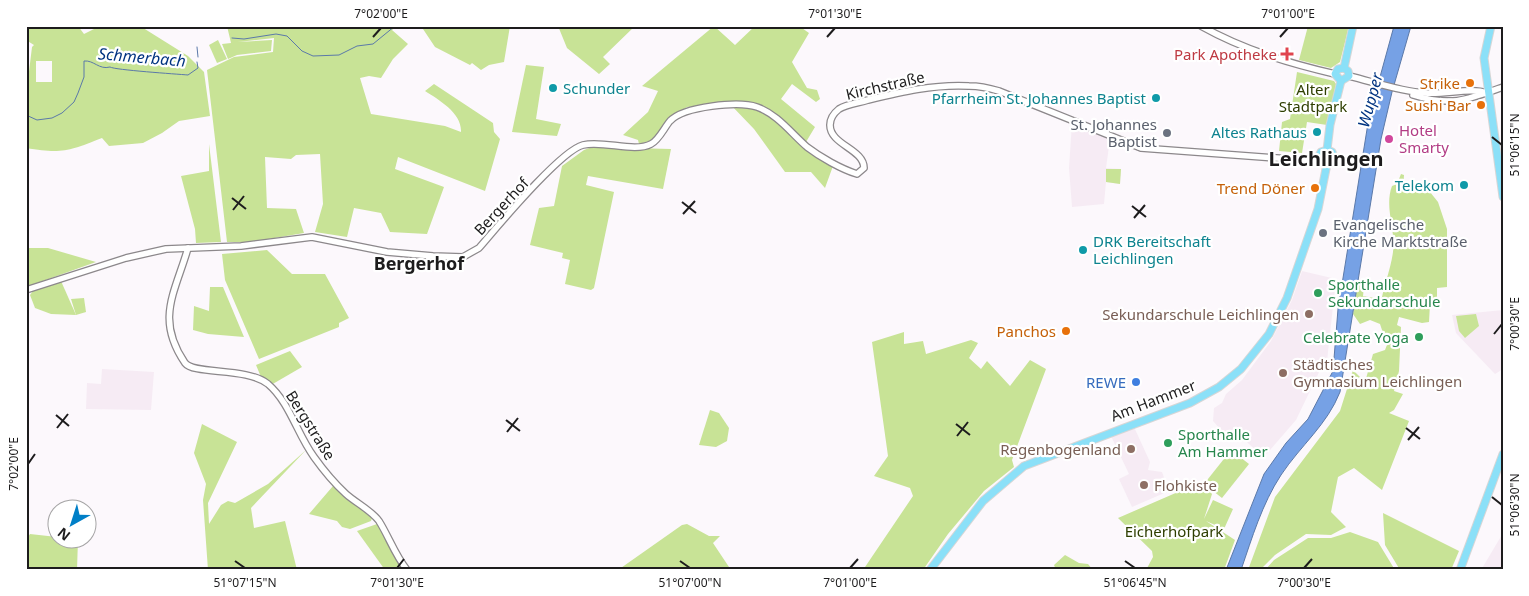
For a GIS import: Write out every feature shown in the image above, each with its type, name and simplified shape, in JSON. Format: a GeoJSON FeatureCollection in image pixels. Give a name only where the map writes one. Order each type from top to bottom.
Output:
{"type":"FeatureCollection","features":[{"type":"Feature","properties":{"kind":"main road"},"geometry":{"type":"LineString","coordinates":[[1344,68],[1353,26]]}},
{"type":"Feature","properties":{"kind":"main road"},"geometry":{"type":"LineString","coordinates":[[1491,26],[1484,58],[1487,93],[1503,197]]}},
{"type":"Feature","properties":{"kind":"main road"},"geometry":{"type":"LineString","coordinates":[[1341,81],[1335,74],[1338,69],[1344,68]]}},
{"type":"Feature","properties":{"kind":"main road"},"geometry":{"type":"LineString","coordinates":[[1326,150],[1329,127],[1341,81],[1348,76],[1348,71],[1344,68]]}},
{"type":"Feature","properties":{"kind":"main road"},"geometry":{"type":"LineString","coordinates":[[1326,150],[1332,152],[1334,157],[1331,163],[1327,164],[1319,159],[1321,152],[1326,150]]}},
{"type":"Feature","properties":{"kind":"main road","name":"Am Hammer"},"geometry":{"type":"LineString","coordinates":[[930,570],[976,509],[990,494],[1024,466],[1112,430],[1190,403],[1223,384],[1254,355],[1269,334],[1287,298],[1318,209],[1327,164]]}},
{"type":"Feature","properties":{"kind":"main road"},"geometry":{"type":"LineString","coordinates":[[1460,570],[1503,454]]}},
{"type":"Feature","properties":{"kind":"street"},"geometry":{"type":"LineString","coordinates":[[1201,26],[1263,55],[1335,74]]}},
{"type":"Feature","properties":{"kind":"street"},"geometry":{"type":"LineString","coordinates":[[1348,76],[1447,103],[1503,88]]}},
{"type":"Feature","properties":{"kind":"street","name":"Kirchstraße"},"geometry":{"type":"LineString","coordinates":[[585,145],[646,146],[654,142],[671,120],[678,115],[692,110],[745,104],[766,110],[810,149],[857,174],[864,168],[862,160],[836,137],[830,128],[831,120],[839,109],[918,88],[970,86],[999,91],[1141,148],[1304,160],[1319,159]]}},
{"type":"Feature","properties":{"kind":"street","name":"Bergerhof"},"geometry":{"type":"LineString","coordinates":[[26,290],[150,252],[312,237],[398,254],[463,257],[472,254],[564,156],[576,148],[585,145]]}},
{"type":"Feature","properties":{"kind":"street","name":"Bergstraße"},"geometry":{"type":"LineString","coordinates":[[188,248],[173,294],[169,323],[170,332],[185,363],[191,368],[199,370],[243,373],[262,380],[270,386],[285,405],[322,469],[343,491],[378,520],[407,570]]}},
{"type":"Feature","properties":{"kind":"shaded area"},"geometry":{"type":"Polygon","coordinates":[[[1072,123],[1110,139],[1106,168],[1121,169],[1120,184],[1106,182],[1104,204],[1072,207],[1069,168],[1072,123]]]}},
{"type":"Feature","properties":{"kind":"shaded area"},"geometry":{"type":"Polygon","coordinates":[[[1302,271],[1336,279],[1327,361],[1322,366],[1296,420],[1264,457],[1235,432],[1228,438],[1213,421],[1214,408],[1222,403],[1226,394],[1242,380],[1271,341],[1292,300],[1302,271]]]}},
{"type":"Feature","properties":{"kind":"shaded area"},"geometry":{"type":"Polygon","coordinates":[[[1503,310],[1503,369],[1495,374],[1456,333],[1452,315],[1503,310]]]}},
{"type":"Feature","properties":{"kind":"shaded area"},"geometry":{"type":"Polygon","coordinates":[[[102,369],[154,372],[151,410],[86,409],[87,383],[101,384],[102,369]]]}},
{"type":"Feature","properties":{"kind":"shaded area"},"geometry":{"type":"Polygon","coordinates":[[[1134,427],[1150,462],[1148,470],[1162,472],[1169,491],[1132,507],[1119,479],[1129,474],[1111,436],[1134,427]]]}},
{"type":"Feature","properties":{"kind":"shaded area"},"geometry":{"type":"Polygon","coordinates":[[[1503,533],[1503,564],[1499,570],[1481,570],[1503,533]]]}},
{"type":"Feature","properties":{"kind":"green space"},"geometry":{"type":"Polygon","coordinates":[[[26,26],[78,26],[84,34],[100,26],[140,26],[188,56],[204,72],[210,116],[179,121],[143,143],[109,146],[102,138],[65,150],[48,151],[26,148],[26,96],[32,47],[34,45],[26,40],[26,26]],[[36,61],[36,82],[52,82],[52,61],[36,61]]]}},
{"type":"Feature","properties":{"kind":"green space"},"geometry":{"type":"Polygon","coordinates":[[[227,26],[397,26],[392,30],[408,44],[393,59],[381,78],[369,76],[360,78],[371,114],[445,126],[461,132],[458,119],[454,113],[425,91],[434,84],[493,123],[494,132],[500,139],[485,191],[398,157],[395,169],[444,187],[427,234],[390,232],[381,213],[354,208],[347,237],[315,232],[323,204],[320,154],[296,155],[291,159],[265,157],[267,208],[296,209],[304,233],[251,242],[227,242],[207,70],[234,57],[273,52],[274,38],[238,42],[272,40],[271,51],[237,55],[228,59],[222,44],[231,43],[227,26]]]}},
{"type":"Feature","properties":{"kind":"green space"},"geometry":{"type":"Polygon","coordinates":[[[421,26],[510,26],[504,62],[489,65],[481,70],[472,63],[470,65],[435,47],[421,26]]]}},
{"type":"Feature","properties":{"kind":"green space"},"geometry":{"type":"Polygon","coordinates":[[[558,26],[635,26],[603,57],[610,64],[599,74],[567,48],[558,26]]]}},
{"type":"Feature","properties":{"kind":"green space"},"geometry":{"type":"Polygon","coordinates":[[[714,26],[735,45],[755,26],[799,26],[809,33],[792,62],[807,88],[817,90],[820,99],[816,102],[792,84],[781,99],[815,127],[803,147],[833,166],[825,188],[811,172],[785,172],[754,129],[729,103],[687,107],[668,119],[653,140],[639,144],[638,140],[623,135],[648,112],[658,91],[642,86],[714,26]]]}},
{"type":"Feature","properties":{"kind":"green space"},"geometry":{"type":"Polygon","coordinates":[[[1308,26],[1349,26],[1340,62],[1331,68],[1299,60],[1308,26]]]}},
{"type":"Feature","properties":{"kind":"green space"},"geometry":{"type":"Polygon","coordinates":[[[218,40],[227,59],[217,63],[209,45],[218,40]]]}},
{"type":"Feature","properties":{"kind":"green space"},"geometry":{"type":"Polygon","coordinates":[[[526,65],[544,67],[536,119],[561,124],[557,136],[512,132],[526,65]]]}},
{"type":"Feature","properties":{"kind":"green space","name":"Alter Stadtpark"},"geometry":{"type":"Polygon","coordinates":[[[1297,72],[1334,81],[1336,84],[1327,125],[1307,122],[1302,153],[1279,151],[1282,122],[1290,119],[1297,72]]]}},
{"type":"Feature","properties":{"kind":"green space"},"geometry":{"type":"Polygon","coordinates":[[[209,144],[221,242],[196,243],[195,229],[181,176],[209,171],[209,144]]]}},
{"type":"Feature","properties":{"kind":"green space"},"geometry":{"type":"Polygon","coordinates":[[[592,147],[671,149],[663,189],[588,176],[586,185],[614,192],[594,288],[591,290],[565,284],[570,260],[562,258],[563,253],[530,245],[539,208],[554,206],[562,166],[584,150],[592,147]]]}},
{"type":"Feature","properties":{"kind":"green space"},"geometry":{"type":"Polygon","coordinates":[[[1106,169],[1121,169],[1120,184],[1106,182],[1106,169]]]}},
{"type":"Feature","properties":{"kind":"green space"},"geometry":{"type":"Polygon","coordinates":[[[1401,174],[1404,175],[1403,190],[1422,182],[1438,202],[1447,229],[1447,287],[1437,288],[1437,301],[1430,304],[1429,322],[1422,323],[1399,317],[1397,325],[1401,327],[1399,371],[1394,391],[1403,394],[1394,410],[1389,413],[1409,421],[1382,490],[1354,468],[1338,477],[1331,512],[1346,527],[1331,535],[1306,534],[1275,555],[1260,570],[1248,570],[1275,497],[1340,411],[1353,370],[1365,382],[1373,354],[1385,350],[1390,337],[1383,333],[1380,324],[1370,320],[1360,324],[1353,314],[1357,286],[1361,284],[1364,287],[1363,296],[1380,299],[1382,297],[1393,252],[1390,194],[1392,186],[1397,184],[1401,174]]]}},
{"type":"Feature","properties":{"kind":"green space"},"geometry":{"type":"Polygon","coordinates":[[[26,248],[48,248],[96,262],[26,287],[26,248]]]}},
{"type":"Feature","properties":{"kind":"green space"},"geometry":{"type":"Polygon","coordinates":[[[267,250],[292,274],[325,274],[349,318],[339,323],[339,327],[259,359],[225,280],[222,254],[267,250]]]}},
{"type":"Feature","properties":{"kind":"green space"},"geometry":{"type":"Polygon","coordinates":[[[61,281],[76,315],[51,314],[35,308],[30,295],[33,291],[61,281]]]}},
{"type":"Feature","properties":{"kind":"green space"},"geometry":{"type":"Polygon","coordinates":[[[210,287],[223,287],[244,337],[208,334],[193,330],[194,306],[209,311],[210,287]]]}},
{"type":"Feature","properties":{"kind":"green space"},"geometry":{"type":"Polygon","coordinates":[[[84,298],[86,312],[76,315],[71,299],[84,298]]]}},
{"type":"Feature","properties":{"kind":"green space"},"geometry":{"type":"Polygon","coordinates":[[[1476,314],[1479,326],[1465,338],[1459,331],[1456,316],[1476,314]]]}},
{"type":"Feature","properties":{"kind":"green space"},"geometry":{"type":"Polygon","coordinates":[[[904,332],[904,344],[923,341],[926,354],[971,340],[978,343],[969,358],[981,369],[987,361],[1010,386],[1030,360],[1046,369],[1012,460],[1014,467],[984,491],[948,534],[923,570],[863,570],[913,496],[910,488],[874,476],[888,456],[872,342],[904,332]]]}},
{"type":"Feature","properties":{"kind":"green space"},"geometry":{"type":"Polygon","coordinates":[[[290,351],[302,367],[271,385],[261,377],[256,365],[290,351]]]}},
{"type":"Feature","properties":{"kind":"green space"},"geometry":{"type":"Polygon","coordinates":[[[710,410],[719,413],[729,428],[727,441],[716,447],[699,445],[710,410]]]}},
{"type":"Feature","properties":{"kind":"green space"},"geometry":{"type":"Polygon","coordinates":[[[202,424],[237,442],[208,503],[209,524],[221,505],[228,501],[235,503],[268,484],[306,450],[251,508],[254,528],[285,521],[297,570],[208,570],[203,500],[206,484],[194,453],[202,424]]]}},
{"type":"Feature","properties":{"kind":"green space"},"geometry":{"type":"Polygon","coordinates":[[[1231,450],[1249,464],[1222,498],[1204,484],[1231,450]]]}},
{"type":"Feature","properties":{"kind":"green space","name":"Eicherhofpark"},"geometry":{"type":"Polygon","coordinates":[[[1201,482],[1212,494],[1204,519],[1213,500],[1233,509],[1224,529],[1206,521],[1235,540],[1224,570],[1146,570],[1153,557],[1152,551],[1118,518],[1201,482]]]}},
{"type":"Feature","properties":{"kind":"green space"},"geometry":{"type":"Polygon","coordinates":[[[333,486],[372,518],[371,521],[350,529],[342,527],[337,521],[309,514],[333,486]]]}},
{"type":"Feature","properties":{"kind":"green space"},"geometry":{"type":"Polygon","coordinates":[[[1383,513],[1459,551],[1451,570],[1400,570],[1385,545],[1383,513]]]}},
{"type":"Feature","properties":{"kind":"green space"},"geometry":{"type":"Polygon","coordinates":[[[377,524],[405,570],[385,570],[357,531],[377,524]]]}},
{"type":"Feature","properties":{"kind":"green space"},"geometry":{"type":"Polygon","coordinates":[[[687,524],[709,536],[720,536],[713,543],[731,570],[618,570],[682,525],[687,524]]]}},
{"type":"Feature","properties":{"kind":"green space"},"geometry":{"type":"Polygon","coordinates":[[[1350,532],[1378,542],[1395,570],[1265,570],[1274,560],[1308,538],[1331,538],[1350,532]]]}},
{"type":"Feature","properties":{"kind":"green space"},"geometry":{"type":"Polygon","coordinates":[[[30,534],[48,536],[48,548],[78,548],[77,570],[26,570],[26,540],[30,534]]]}},
{"type":"Feature","properties":{"kind":"green space"},"geometry":{"type":"Polygon","coordinates":[[[1065,555],[1079,563],[1088,564],[1093,570],[1056,570],[1054,565],[1065,555]]]}},
{"type":"Feature","properties":{"kind":"water"},"geometry":{"type":"Polygon","coordinates":[[[1394,26],[1411,26],[1381,139],[1340,392],[1328,415],[1274,486],[1258,521],[1241,570],[1226,570],[1264,474],[1286,443],[1308,419],[1333,371],[1338,309],[1369,117],[1394,26]]]}},
{"type":"Feature","properties":{"kind":"waterway","name":"Schmerbach"},"geometry":{"type":"LineString","coordinates":[[232,38],[244,39],[276,34],[287,36],[302,51],[313,56],[339,55],[357,46],[373,44],[395,26]]}},
{"type":"Feature","properties":{"kind":"waterway","name":"Schmerbach"},"geometry":{"type":"LineString","coordinates":[[197,47],[198,57]]}},
{"type":"Feature","properties":{"kind":"waterway","name":"Schmerbach"},"geometry":{"type":"LineString","coordinates":[[26,115],[37,120],[52,118],[62,113],[74,102],[84,77],[84,61],[106,68],[188,75],[198,68],[197,62]]}},
{"type":"Feature","properties":{"kind":"place","name":"Park Apotheke"},"geometry":{"type":"Point","coordinates":[1287,54]}},
{"type":"Feature","properties":{"kind":"place","name":"Strike"},"geometry":{"type":"Point","coordinates":[1470,83]}},
{"type":"Feature","properties":{"kind":"place","name":"Schunder"},"geometry":{"type":"Point","coordinates":[553,88]}},
{"type":"Feature","properties":{"kind":"place","name":"Pfarrheim St. Johannes Baptist"},"geometry":{"type":"Point","coordinates":[1156,98]}},
{"type":"Feature","properties":{"kind":"place","name":"Sushi Bar"},"geometry":{"type":"Point","coordinates":[1481,105]}},
{"type":"Feature","properties":{"kind":"place","name":"Altes Rathaus"},"geometry":{"type":"Point","coordinates":[1317,132]}},
{"type":"Feature","properties":{"kind":"place","name":"St. Johannes Baptist"},"geometry":{"type":"Point","coordinates":[1167,133]}},
{"type":"Feature","properties":{"kind":"place","name":"Hotel Smarty"},"geometry":{"type":"Point","coordinates":[1389,139]}},
{"type":"Feature","properties":{"kind":"place","name":"Telekom"},"geometry":{"type":"Point","coordinates":[1464,185]}},
{"type":"Feature","properties":{"kind":"place","name":"Trend Döner"},"geometry":{"type":"Point","coordinates":[1315,188]}},
{"type":"Feature","properties":{"kind":"place","name":"Evangelische Kirche Marktstraße"},"geometry":{"type":"Point","coordinates":[1323,233]}},
{"type":"Feature","properties":{"kind":"place","name":"DRK Bereitschaft Leichlingen"},"geometry":{"type":"Point","coordinates":[1083,250]}},
{"type":"Feature","properties":{"kind":"place","name":"Sporthalle Sekundarschule"},"geometry":{"type":"Point","coordinates":[1318,293]}},
{"type":"Feature","properties":{"kind":"place","name":"Sekundarschule Leichlingen"},"geometry":{"type":"Point","coordinates":[1309,314]}},
{"type":"Feature","properties":{"kind":"place","name":"Panchos"},"geometry":{"type":"Point","coordinates":[1066,331]}},
{"type":"Feature","properties":{"kind":"place","name":"Celebrate Yoga"},"geometry":{"type":"Point","coordinates":[1419,337]}},
{"type":"Feature","properties":{"kind":"place","name":"Städtisches Gymnasium Leichlingen"},"geometry":{"type":"Point","coordinates":[1283,373]}},
{"type":"Feature","properties":{"kind":"place","name":"REWE"},"geometry":{"type":"Point","coordinates":[1136,382]}},
{"type":"Feature","properties":{"kind":"place","name":"Sporthalle Am Hammer"},"geometry":{"type":"Point","coordinates":[1168,443]}},
{"type":"Feature","properties":{"kind":"place","name":"Regenbogenland"},"geometry":{"type":"Point","coordinates":[1131,449]}},
{"type":"Feature","properties":{"kind":"place","name":"Flohkiste"},"geometry":{"type":"Point","coordinates":[1144,485]}},
{"type":"Feature","properties":{"kind":"district","name":"Leichlingen"},"geometry":{"type":"Point","coordinates":[1326,158]}},
{"type":"Feature","properties":{"kind":"district","name":"Bergerhof"},"geometry":{"type":"Point","coordinates":[419,263]}},
{"type":"Feature","properties":{"kind":"water label","name":"Wupper"},"geometry":{"type":"Point","coordinates":[1370,100]}}]}
